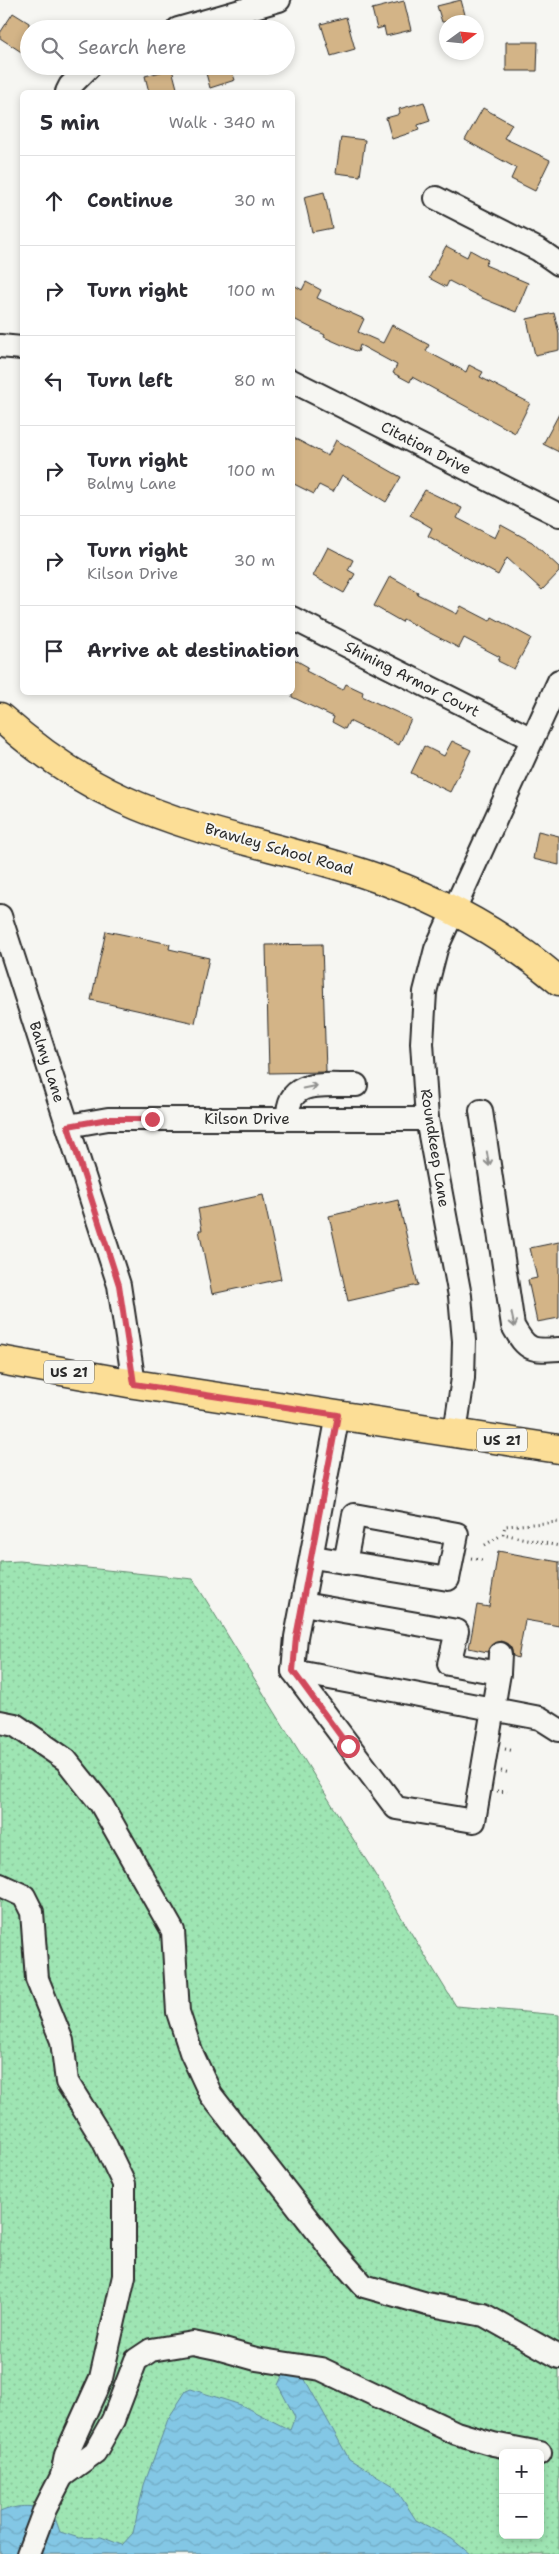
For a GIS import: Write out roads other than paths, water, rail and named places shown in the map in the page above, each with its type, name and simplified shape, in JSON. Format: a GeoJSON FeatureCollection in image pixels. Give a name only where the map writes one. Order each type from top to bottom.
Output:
{"type":"FeatureCollection","features":[{"type":"Feature","properties":{"kind":"main road","name":"Brawley School Road"},"geometry":{"type":"LineString","coordinates":[[0,717],[38,751],[86,781],[122,800],[166,817],[364,874],[453,910],[531,957],[559,981]]}},
{"type":"Feature","properties":{"kind":"main road","name":"US 21"},"geometry":{"type":"LineString","coordinates":[[0,1360],[134,1384],[559,1449]]}},
{"type":"Feature","properties":{"kind":"street"},"geometry":{"type":"LineString","coordinates":[[209,20],[279,0]]}},
{"type":"Feature","properties":{"kind":"street"},"geometry":{"type":"LineString","coordinates":[[68,90],[81,75]]}},
{"type":"Feature","properties":{"kind":"street"},"geometry":{"type":"LineString","coordinates":[[436,198],[539,250],[559,264]]}},
{"type":"Feature","properties":{"kind":"street"},"geometry":{"type":"LineString","coordinates":[[0,346],[20,348]]}},
{"type":"Feature","properties":{"kind":"street","name":"Citation Drive"},"geometry":{"type":"LineString","coordinates":[[295,382],[559,514]]}},
{"type":"Feature","properties":{"kind":"street","name":"Shining Armor Court"},"geometry":{"type":"LineString","coordinates":[[295,620],[532,739]]}},
{"type":"Feature","properties":{"kind":"street","name":"Roundkeep Lane"},"geometry":{"type":"LineString","coordinates":[[455,1432],[463,1378],[464,1341],[460,1296],[427,1119],[422,1043],[425,992],[436,949],[559,681]]}},
{"type":"Feature","properties":{"kind":"street","name":"Balmy Lane"},"geometry":{"type":"LineString","coordinates":[[0,916],[119,1285],[134,1384]]}},
{"type":"Feature","properties":{"kind":"street"},"geometry":{"type":"LineString","coordinates":[[288,1119],[288,1104],[293,1095],[303,1088],[356,1085]]}},
{"type":"Feature","properties":{"kind":"street"},"geometry":{"type":"LineString","coordinates":[[481,1111],[514,1326],[522,1341],[528,1347],[536,1350],[559,1349]]}},
{"type":"Feature","properties":{"kind":"street","name":"Kilson Drive"},"geometry":{"type":"LineString","coordinates":[[68,1126],[108,1119],[427,1119]]}},
{"type":"Feature","properties":{"kind":"street"},"geometry":{"type":"LineString","coordinates":[[303,1604],[464,1632],[449,1664],[500,1664],[474,1821],[396,1808],[293,1671],[303,1604],[338,1415]]}},
{"type":"Feature","properties":{"kind":"street"},"geometry":{"type":"LineString","coordinates":[[313,1557],[345,1563],[448,1580],[457,1534],[354,1514],[345,1563]]}},
{"type":"Feature","properties":{"kind":"street"},"geometry":{"type":"LineString","coordinates":[[293,1671],[540,1718],[559,1730]]}},
{"type":"Feature","properties":{"kind":"street"},"geometry":{"type":"LineString","coordinates":[[0,1722],[15,1725],[66,1760],[102,1804],[173,1931],[178,2012],[191,2052],[211,2095],[331,2249],[364,2286],[427,2304],[484,2315],[559,2357]]}},
{"type":"Feature","properties":{"kind":"street"},"geometry":{"type":"LineString","coordinates":[[0,1885],[24,1896],[32,1912],[37,1979],[62,2041],[67,2082],[102,2140],[124,2184],[124,2276],[101,2378],[66,2455],[62,2476],[45,2509],[28,2554]]}},
{"type":"Feature","properties":{"kind":"street"},"geometry":{"type":"LineString","coordinates":[[62,2476],[95,2452],[113,2420],[136,2360],[151,2350],[193,2344],[217,2348],[256,2360],[321,2369],[456,2434],[519,2449]]}},
{"type":"Feature","properties":{"kind":"street"},"geometry":{"type":"LineString","coordinates":[[544,2454],[559,2456]]}},
{"type":"Feature","properties":{"kind":"water"},"geometry":{"type":"Polygon","coordinates":[[[292,2371],[303,2376],[349,2459],[394,2486],[416,2520],[452,2539],[470,2554],[0,2554],[0,2512],[20,2507],[40,2508],[53,2512],[60,2532],[79,2538],[101,2537],[122,2545],[133,2533],[144,2485],[168,2419],[186,2391],[191,2389],[241,2405],[290,2430],[295,2417],[278,2385],[282,2376],[292,2371]]]}}]}
